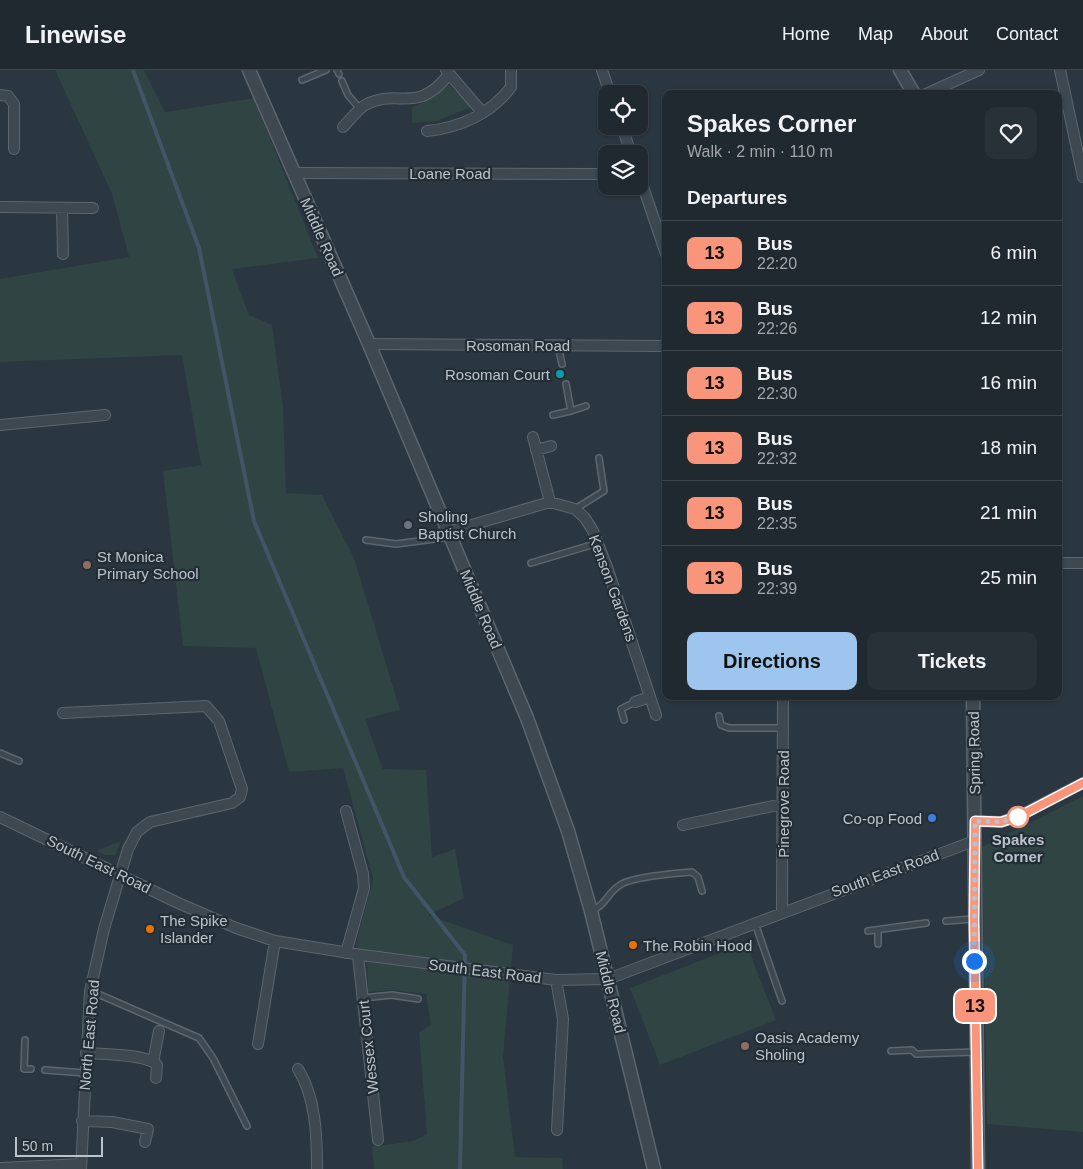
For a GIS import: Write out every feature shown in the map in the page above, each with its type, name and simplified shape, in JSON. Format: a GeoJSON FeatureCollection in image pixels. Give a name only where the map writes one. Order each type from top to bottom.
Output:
{"type":"FeatureCollection","features":[{"type":"Feature","properties":{"kind":"street","name":"Middle Road"},"geometry":{"type":"LineString","coordinates":[[249,70],[369,344],[527,718],[568,831],[591,911],[654,1169]]}},
{"type":"Feature","properties":{"kind":"street"},"geometry":{"type":"LineString","coordinates":[[427,131],[459,125],[482,112],[502,97],[511,87],[510,70]]}},
{"type":"Feature","properties":{"kind":"street"},"geometry":{"type":"LineString","coordinates":[[602,70],[607,85]]}},
{"type":"Feature","properties":{"kind":"street"},"geometry":{"type":"LineString","coordinates":[[900,70],[912,90]]}},
{"type":"Feature","properties":{"kind":"street"},"geometry":{"type":"LineString","coordinates":[[935,90],[979,70]]}},
{"type":"Feature","properties":{"kind":"street"},"geometry":{"type":"LineString","coordinates":[[1060,70],[1083,177]]}},
{"type":"Feature","properties":{"kind":"street"},"geometry":{"type":"LineString","coordinates":[[343,127],[365,105],[381,100],[411,99],[423,96],[438,88],[447,72],[482,112]]}},
{"type":"Feature","properties":{"kind":"street"},"geometry":{"type":"LineString","coordinates":[[0,95],[8,96],[14,104],[14,149]]}},
{"type":"Feature","properties":{"kind":"street","name":"Loane Road"},"geometry":{"type":"LineString","coordinates":[[293,172],[598,174]]}},
{"type":"Feature","properties":{"kind":"street"},"geometry":{"type":"LineString","coordinates":[[647,195],[662,236]]}},
{"type":"Feature","properties":{"kind":"street"},"geometry":{"type":"LineString","coordinates":[[0,207],[93,208]]}},
{"type":"Feature","properties":{"kind":"street"},"geometry":{"type":"LineString","coordinates":[[62,208],[63,254]]}},
{"type":"Feature","properties":{"kind":"street","name":"Rosoman Road"},"geometry":{"type":"LineString","coordinates":[[369,344],[662,346]]}},
{"type":"Feature","properties":{"kind":"street"},"geometry":{"type":"LineString","coordinates":[[0,425],[104,415]]}},
{"type":"Feature","properties":{"kind":"street"},"geometry":{"type":"LineString","coordinates":[[533,437],[550,502]]}},
{"type":"Feature","properties":{"kind":"street"},"geometry":{"type":"LineString","coordinates":[[536,450],[551,446]]}},
{"type":"Feature","properties":{"kind":"street"},"geometry":{"type":"LineString","coordinates":[[449,534],[550,502],[575,509]]}},
{"type":"Feature","properties":{"kind":"street","name":"Kenson Gardens"},"geometry":{"type":"LineString","coordinates":[[575,509],[585,518],[598,542],[656,715]]}},
{"type":"Feature","properties":{"kind":"street"},"geometry":{"type":"LineString","coordinates":[[1062,563],[1083,563]]}},
{"type":"Feature","properties":{"kind":"street"},"geometry":{"type":"LineString","coordinates":[[635,702],[650,697]]}},
{"type":"Feature","properties":{"kind":"street","name":"Pinegrove Road"},"geometry":{"type":"LineString","coordinates":[[782,912],[783,700]]}},
{"type":"Feature","properties":{"kind":"street","name":"Spring Road"},"geometry":{"type":"LineString","coordinates":[[973,700],[975,1052],[978,1169]]}},
{"type":"Feature","properties":{"kind":"street","name":"North East Road"},"geometry":{"type":"LineString","coordinates":[[63,713],[202,705],[212,710],[219,721],[242,786],[240,797],[232,803],[156,819],[145,824],[136,832],[131,842],[104,929],[90,991],[81,1166]]}},
{"type":"Feature","properties":{"kind":"street"},"geometry":{"type":"LineString","coordinates":[[975,821],[1001,822],[1020,816],[1083,783]]}},
{"type":"Feature","properties":{"kind":"street"},"geometry":{"type":"LineString","coordinates":[[683,825],[783,804]]}},
{"type":"Feature","properties":{"kind":"street"},"geometry":{"type":"LineString","coordinates":[[346,811],[363,874],[364,888],[346,953]]}},
{"type":"Feature","properties":{"kind":"street","name":"South East Road"},"geometry":{"type":"LineString","coordinates":[[0,817],[236,928],[275,941],[358,955],[556,980],[608,979],[974,841]]}},
{"type":"Feature","properties":{"kind":"street"},"geometry":{"type":"LineString","coordinates":[[258,1044],[275,941]]}},
{"type":"Feature","properties":{"kind":"street","name":"Wessex Court"},"geometry":{"type":"LineString","coordinates":[[358,955],[378,1140]]}},
{"type":"Feature","properties":{"kind":"street"},"geometry":{"type":"LineString","coordinates":[[556,980],[563,1019],[556,1130]]}},
{"type":"Feature","properties":{"kind":"street"},"geometry":{"type":"LineString","coordinates":[[153,1062],[159,1031]]}},
{"type":"Feature","properties":{"kind":"street"},"geometry":{"type":"LineString","coordinates":[[86,1053],[125,1056],[153,1062],[157,1065],[156,1078]]}},
{"type":"Feature","properties":{"kind":"street"},"geometry":{"type":"LineString","coordinates":[[298,1069],[307,1083],[309,1094],[316,1143],[316,1169]]}},
{"type":"Feature","properties":{"kind":"street"},"geometry":{"type":"LineString","coordinates":[[82,1120],[112,1122],[148,1129],[145,1142]]}},
{"type":"Feature","properties":{"kind":"street"},"geometry":{"type":"LineString","coordinates":[[0,1168],[81,1166]]}},
{"type":"Feature","properties":{"kind":"lane"},"geometry":{"type":"LineString","coordinates":[[302,80],[326,70]]}},
{"type":"Feature","properties":{"kind":"lane"},"geometry":{"type":"LineString","coordinates":[[342,81],[348,95],[360,110]]}},
{"type":"Feature","properties":{"kind":"lane"},"geometry":{"type":"LineString","coordinates":[[557,345],[562,364]]}},
{"type":"Feature","properties":{"kind":"lane"},"geometry":{"type":"LineString","coordinates":[[566,384],[571,410]]}},
{"type":"Feature","properties":{"kind":"lane"},"geometry":{"type":"LineString","coordinates":[[554,416],[586,406]]}},
{"type":"Feature","properties":{"kind":"lane"},"geometry":{"type":"LineString","coordinates":[[575,509],[604,491],[599,458]]}},
{"type":"Feature","properties":{"kind":"lane"},"geometry":{"type":"LineString","coordinates":[[366,540],[410,543],[449,534]]}},
{"type":"Feature","properties":{"kind":"lane"},"geometry":{"type":"LineString","coordinates":[[531,563],[598,542]]}},
{"type":"Feature","properties":{"kind":"lane"},"geometry":{"type":"LineString","coordinates":[[624,720],[621,709],[635,702]]}},
{"type":"Feature","properties":{"kind":"lane"},"geometry":{"type":"LineString","coordinates":[[719,716],[721,725],[729,728],[783,728]]}},
{"type":"Feature","properties":{"kind":"lane"},"geometry":{"type":"LineString","coordinates":[[0,753],[19,761]]}},
{"type":"Feature","properties":{"kind":"lane"},"geometry":{"type":"LineString","coordinates":[[591,911],[602,906],[611,892],[622,884],[670,874],[692,872],[698,877],[702,891]]}},
{"type":"Feature","properties":{"kind":"lane"},"geometry":{"type":"LineString","coordinates":[[946,921],[974,919]]}},
{"type":"Feature","properties":{"kind":"lane"},"geometry":{"type":"LineString","coordinates":[[754,923],[782,1001]]}},
{"type":"Feature","properties":{"kind":"lane"},"geometry":{"type":"LineString","coordinates":[[868,931],[926,923]]}},
{"type":"Feature","properties":{"kind":"lane"},"geometry":{"type":"LineString","coordinates":[[878,930],[878,944]]}},
{"type":"Feature","properties":{"kind":"lane"},"geometry":{"type":"LineString","coordinates":[[90,991],[199,1038],[213,1058],[247,1126]]}},
{"type":"Feature","properties":{"kind":"lane"},"geometry":{"type":"LineString","coordinates":[[362,998],[392,995],[418,999]]}},
{"type":"Feature","properties":{"kind":"lane"},"geometry":{"type":"LineString","coordinates":[[26,1040],[24,1069],[31,1069]]}},
{"type":"Feature","properties":{"kind":"lane"},"geometry":{"type":"LineString","coordinates":[[891,1051],[912,1050],[916,1054],[975,1052]]}},
{"type":"Feature","properties":{"kind":"lane"},"geometry":{"type":"LineString","coordinates":[[45,1070],[85,1073]]}},
{"type":"Feature","properties":{"kind":"green space"},"geometry":{"type":"Polygon","coordinates":[[[55,70],[144,70],[165,112],[254,98],[318,258],[232,269],[249,315],[272,325],[283,407],[286,493],[322,495],[354,558],[400,710],[365,719],[383,769],[426,770],[432,857],[455,849],[464,898],[428,915],[513,945],[503,1057],[515,1157],[562,1158],[563,1169],[374,1169],[372,1147],[413,1141],[427,1134],[419,1032],[431,1025],[426,994],[391,990],[368,992],[367,965],[356,944],[373,879],[343,768],[289,772],[256,648],[183,646],[163,471],[201,465],[182,355],[0,362],[0,279],[129,257],[112,194],[55,70]]]}},
{"type":"Feature","properties":{"kind":"green space"},"geometry":{"type":"Polygon","coordinates":[[[449,85],[471,107],[437,121],[412,123],[412,107],[426,101],[449,85]]]}},
{"type":"Feature","properties":{"kind":"green space"},"geometry":{"type":"Polygon","coordinates":[[[1083,796],[1083,1132],[987,1124],[982,847],[1083,796]]]}},
{"type":"Feature","properties":{"kind":"green space"},"geometry":{"type":"Polygon","coordinates":[[[121,841],[115,855],[105,855],[96,851],[121,841]]]}},
{"type":"Feature","properties":{"kind":"green space"},"geometry":{"type":"Polygon","coordinates":[[[746,943],[776,1020],[660,1065],[630,988],[746,943]]]}},
{"type":"Feature","properties":{"kind":"waterway"},"geometry":{"type":"LineString","coordinates":[[133,70],[199,248],[254,521],[404,877],[465,955],[460,1169]]}},
{"type":"Feature","properties":{"kind":"bus line","name":"13"},"geometry":{"type":"LineString","coordinates":[[978,1169],[974,919],[975,821],[1001,822],[1020,816],[1083,783]]}},
{"type":"Feature","properties":{"kind":"place","name":"Rosoman Court"},"geometry":{"type":"Point","coordinates":[560,374]}},
{"type":"Feature","properties":{"kind":"place","name":"Sholing Baptist Church"},"geometry":{"type":"Point","coordinates":[408,525]}},
{"type":"Feature","properties":{"kind":"place","name":"St Monica Primary School"},"geometry":{"type":"Point","coordinates":[87,565]}},
{"type":"Feature","properties":{"kind":"place","name":"Spakes Corner"},"geometry":{"type":"Point","coordinates":[1018,817]}},
{"type":"Feature","properties":{"kind":"place","name":"Co-op Food"},"geometry":{"type":"Point","coordinates":[932,818]}},
{"type":"Feature","properties":{"kind":"place","name":"The Spike Islander"},"geometry":{"type":"Point","coordinates":[150,929]}},
{"type":"Feature","properties":{"kind":"place","name":"The Robin Hood"},"geometry":{"type":"Point","coordinates":[633,945]}},
{"type":"Feature","properties":{"kind":"place","name":"Oasis Academy Sholing"},"geometry":{"type":"Point","coordinates":[745,1046]}},
{"type":"Feature","properties":{"kind":"route"},"geometry":{"type":"LineString","coordinates":[[974,961],[975,821],[1001,822],[1020,816],[1018,817]]}}]}
